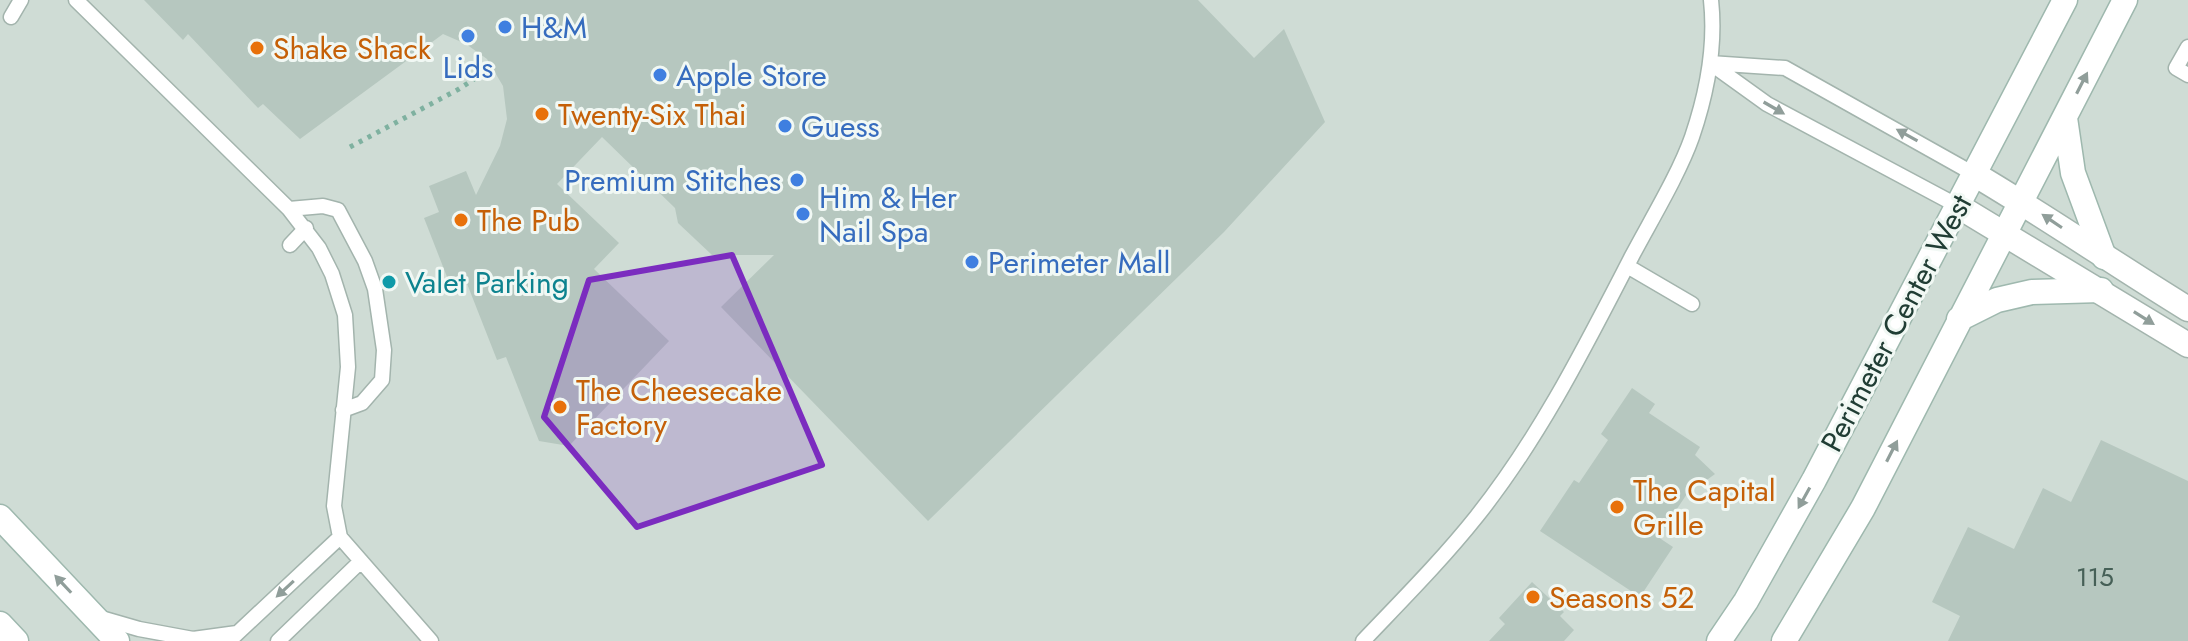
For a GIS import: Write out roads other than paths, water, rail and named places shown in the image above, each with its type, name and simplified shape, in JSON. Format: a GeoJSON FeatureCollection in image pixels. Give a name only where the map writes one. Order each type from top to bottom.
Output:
{"type":"FeatureCollection","features":[{"type":"Feature","properties":{"kind":"main road","name":"Perimeter Center West"},"geometry":{"type":"LineString","coordinates":[[1719,641],[1746,601],[1814,480],[2065,0]]}},
{"type":"Feature","properties":{"kind":"main road","name":"Perimeter Center West"},"geometry":{"type":"LineString","coordinates":[[1784,641],[1863,508],[2125,0]]}},
{"type":"Feature","properties":{"kind":"main road"},"geometry":{"type":"LineString","coordinates":[[2065,118],[2075,181],[2104,257]]}},
{"type":"Feature","properties":{"kind":"main road"},"geometry":{"type":"LineString","coordinates":[[1974,174],[2188,309]]}},
{"type":"Feature","properties":{"kind":"main road"},"geometry":{"type":"LineString","coordinates":[[1958,206],[2188,345]]}},
{"type":"Feature","properties":{"kind":"main road"},"geometry":{"type":"LineString","coordinates":[[1959,319],[1997,300],[2032,292],[2101,290]]}},
{"type":"Feature","properties":{"kind":"main road"},"geometry":{"type":"LineString","coordinates":[[0,517],[117,641]]}},
{"type":"Feature","properties":{"kind":"main road"},"geometry":{"type":"LineString","coordinates":[[0,624],[16,641]]}},
{"type":"Feature","properties":{"kind":"lane"},"geometry":{"type":"LineString","coordinates":[[11,17],[21,0]]}},
{"type":"Feature","properties":{"kind":"lane"},"geometry":{"type":"LineString","coordinates":[[76,0],[289,209],[306,228],[332,274],[342,299],[348,336],[348,367],[334,506],[340,537],[431,641]]}},
{"type":"Feature","properties":{"kind":"lane"},"geometry":{"type":"LineString","coordinates":[[1363,641],[1444,557],[1513,467],[1537,431],[1627,266],[1691,141],[1710,63],[1713,33],[1711,0]]}},
{"type":"Feature","properties":{"kind":"lane"},"geometry":{"type":"LineString","coordinates":[[2188,47],[2176,68],[2188,75]]}},
{"type":"Feature","properties":{"kind":"lane"},"geometry":{"type":"LineString","coordinates":[[1710,63],[1785,68],[1974,174]]}},
{"type":"Feature","properties":{"kind":"lane"},"geometry":{"type":"LineString","coordinates":[[1710,63],[1767,104],[1958,206]]}},
{"type":"Feature","properties":{"kind":"lane"},"geometry":{"type":"LineString","coordinates":[[289,209],[323,206],[338,210],[375,289],[384,350],[382,380],[362,403],[343,410]]}},
{"type":"Feature","properties":{"kind":"lane"},"geometry":{"type":"LineString","coordinates":[[290,245],[306,228]]}},
{"type":"Feature","properties":{"kind":"lane"},"geometry":{"type":"LineString","coordinates":[[1627,266],[1692,304]]}},
{"type":"Feature","properties":{"kind":"lane"},"geometry":{"type":"LineString","coordinates":[[93,616],[193,639],[233,637],[340,537]]}},
{"type":"Feature","properties":{"kind":"lane"},"geometry":{"type":"LineString","coordinates":[[278,641],[361,561]]}},
{"type":"Feature","properties":{"kind":"place","name":"H&M"},"geometry":{"type":"Point","coordinates":[505,27]}},
{"type":"Feature","properties":{"kind":"place","name":"Lids"},"geometry":{"type":"Point","coordinates":[468,36]}},
{"type":"Feature","properties":{"kind":"place","name":"Shake Shack"},"geometry":{"type":"Point","coordinates":[257,48]}},
{"type":"Feature","properties":{"kind":"place","name":"Apple Store"},"geometry":{"type":"Point","coordinates":[660,75]}},
{"type":"Feature","properties":{"kind":"place","name":"Twenty-Six Thai"},"geometry":{"type":"Point","coordinates":[542,114]}},
{"type":"Feature","properties":{"kind":"place","name":"Guess"},"geometry":{"type":"Point","coordinates":[785,126]}},
{"type":"Feature","properties":{"kind":"place","name":"Premium Stitches"},"geometry":{"type":"Point","coordinates":[797,180]}},
{"type":"Feature","properties":{"kind":"place","name":"Him & Her Nail Spa"},"geometry":{"type":"Point","coordinates":[803,214]}},
{"type":"Feature","properties":{"kind":"place","name":"The Pub"},"geometry":{"type":"Point","coordinates":[461,220]}},
{"type":"Feature","properties":{"kind":"place","name":"Perimeter Mall"},"geometry":{"type":"Point","coordinates":[972,262]}},
{"type":"Feature","properties":{"kind":"place","name":"Valet Parking"},"geometry":{"type":"Point","coordinates":[389,282]}},
{"type":"Feature","properties":{"kind":"place","name":"The Cheesecake Factory"},"geometry":{"type":"Point","coordinates":[560,407]}},
{"type":"Feature","properties":{"kind":"place","name":"The Capital Grille"},"geometry":{"type":"Point","coordinates":[1617,507]}},
{"type":"Feature","properties":{"kind":"place","name":"Seasons 52"},"geometry":{"type":"Point","coordinates":[1533,597]}}]}
